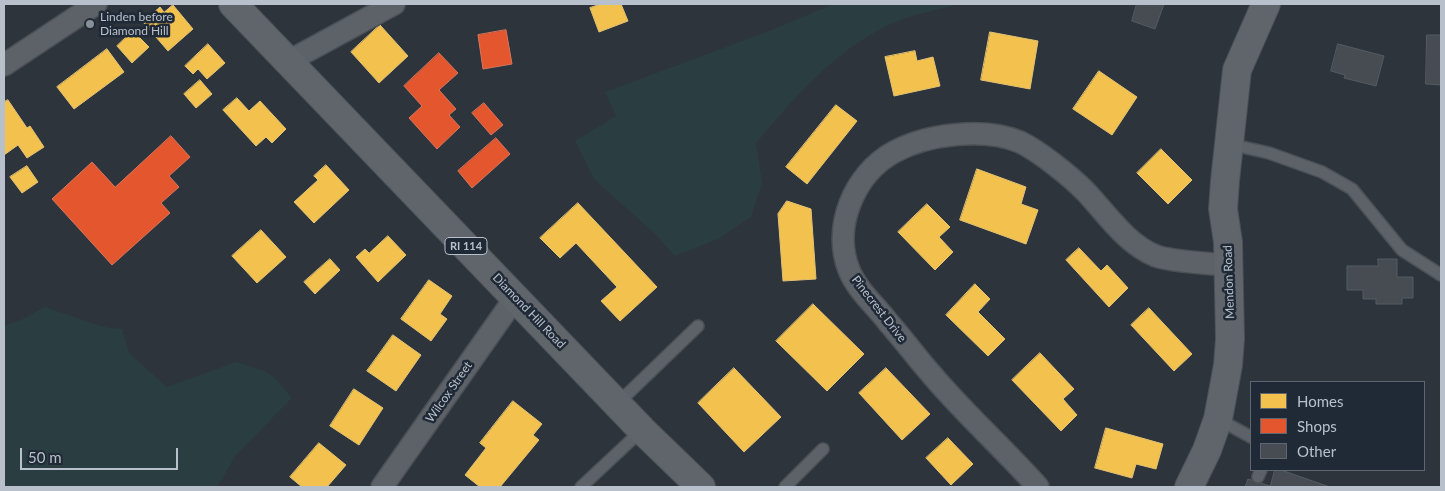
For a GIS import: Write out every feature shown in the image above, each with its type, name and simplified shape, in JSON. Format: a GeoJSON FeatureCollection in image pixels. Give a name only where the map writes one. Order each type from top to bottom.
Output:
{"type":"FeatureCollection","features":[{"type":"Feature","properties":{"kind":"main road","name":"Diamond Hill Road"},"geometry":{"type":"LineString","coordinates":[[233,4],[642,430],[701,487]]}},
{"type":"Feature","properties":{"kind":"main road","name":"Mendon Road"},"geometry":{"type":"LineString","coordinates":[[1189,487],[1207,450],[1218,419],[1230,338],[1229,265],[1223,209],[1237,70],[1266,4]]}},
{"type":"Feature","properties":{"kind":"street"},"geometry":{"type":"LineString","coordinates":[[4,65],[96,4]]}},
{"type":"Feature","properties":{"kind":"street"},"geometry":{"type":"LineString","coordinates":[[289,61],[394,4]]}},
{"type":"Feature","properties":{"kind":"street","name":"Pinecrest Drive"},"geometry":{"type":"LineString","coordinates":[[1038,487],[933,376],[860,290],[850,272],[844,256],[843,238],[845,223],[855,190],[867,172],[888,155],[910,142],[977,133],[998,136],[1020,143],[1071,177],[1127,236],[1156,256],[1229,265]]}},
{"type":"Feature","properties":{"kind":"street","name":"Wilcox Street"},"geometry":{"type":"LineString","coordinates":[[382,487],[515,298]]}},
{"type":"Feature","properties":{"kind":"lane"},"geometry":{"type":"LineString","coordinates":[[1229,144],[1269,153],[1322,172],[1352,189],[1402,250],[1441,275]]}},
{"type":"Feature","properties":{"kind":"lane"},"geometry":{"type":"LineString","coordinates":[[617,404],[698,326]]}},
{"type":"Feature","properties":{"kind":"lane"},"geometry":{"type":"LineString","coordinates":[[1218,419],[1250,436]]}},
{"type":"Feature","properties":{"kind":"lane"},"geometry":{"type":"LineString","coordinates":[[581,487],[642,430]]}},
{"type":"Feature","properties":{"kind":"lane"},"geometry":{"type":"LineString","coordinates":[[785,487],[824,449]]}},
{"type":"Feature","properties":{"kind":"green space"},"geometry":{"type":"Polygon","coordinates":[[[834,4],[959,4],[893,23],[853,46],[818,75],[756,143],[762,183],[751,217],[718,239],[675,256],[655,234],[594,179],[575,141],[616,116],[605,92],[764,33],[834,4]]]}},
{"type":"Feature","properties":{"kind":"green space"},"geometry":{"type":"Polygon","coordinates":[[[45,307],[103,327],[122,329],[129,353],[167,387],[236,362],[265,371],[277,380],[292,398],[236,455],[217,487],[4,487],[4,326],[23,319],[45,307]]]}},
{"type":"Feature","properties":{"kind":"building: Homes"},"geometry":{"type":"Polygon","coordinates":[[[601,4],[621,4],[628,21],[599,32],[590,8],[601,4]]]}},
{"type":"Feature","properties":{"kind":"building: Homes"},"geometry":{"type":"Polygon","coordinates":[[[173,5],[193,29],[168,51],[143,22],[160,7],[164,12],[173,5]]]}},
{"type":"Feature","properties":{"kind":"building: Homes"},"geometry":{"type":"Polygon","coordinates":[[[380,25],[408,56],[379,83],[351,52],[380,25]]]}},
{"type":"Feature","properties":{"kind":"building: Homes"},"geometry":{"type":"Polygon","coordinates":[[[133,31],[149,47],[132,63],[117,46],[133,31]]]}},
{"type":"Feature","properties":{"kind":"building: Homes"},"geometry":{"type":"Polygon","coordinates":[[[990,32],[1038,41],[1030,89],[981,80],[990,32]]]}},
{"type":"Feature","properties":{"kind":"building: Homes"},"geometry":{"type":"Polygon","coordinates":[[[208,44],[225,63],[207,79],[198,69],[193,74],[185,66],[208,44]]]}},
{"type":"Feature","properties":{"kind":"building: Homes"},"geometry":{"type":"Polygon","coordinates":[[[107,49],[124,72],[74,109],[57,87],[107,49]]]}},
{"type":"Feature","properties":{"kind":"building: Homes"},"geometry":{"type":"Polygon","coordinates":[[[915,51],[917,61],[933,57],[940,86],[894,96],[885,57],[915,51]]]}},
{"type":"Feature","properties":{"kind":"building: Homes"},"geometry":{"type":"Polygon","coordinates":[[[1099,71],[1137,97],[1112,135],[1073,109],[1099,71]]]}},
{"type":"Feature","properties":{"kind":"building: Homes"},"geometry":{"type":"Polygon","coordinates":[[[200,80],[212,94],[196,108],[184,94],[200,80]]]}},
{"type":"Feature","properties":{"kind":"building: Homes"},"geometry":{"type":"Polygon","coordinates":[[[237,98],[249,111],[260,101],[286,129],[272,143],[266,137],[256,146],[223,110],[237,98]]]}},
{"type":"Feature","properties":{"kind":"building: Homes"},"geometry":{"type":"Polygon","coordinates":[[[8,100],[27,128],[30,126],[44,147],[27,158],[18,145],[4,155],[4,102],[8,100]]]}},
{"type":"Feature","properties":{"kind":"building: Homes"},"geometry":{"type":"Polygon","coordinates":[[[836,105],[857,121],[807,184],[786,167],[836,105]]]}},
{"type":"Feature","properties":{"kind":"building: Homes"},"geometry":{"type":"Polygon","coordinates":[[[1161,149],[1192,180],[1168,204],[1137,173],[1161,149]]]}},
{"type":"Feature","properties":{"kind":"building: Homes"},"geometry":{"type":"Polygon","coordinates":[[[326,165],[349,190],[314,223],[294,202],[318,180],[314,176],[326,165]]]}},
{"type":"Feature","properties":{"kind":"building: Homes"},"geometry":{"type":"Polygon","coordinates":[[[27,166],[38,182],[22,193],[10,177],[27,166]]]}},
{"type":"Feature","properties":{"kind":"building: Homes"},"geometry":{"type":"Polygon","coordinates":[[[977,169],[1026,187],[1021,204],[1038,210],[1026,244],[960,220],[977,169]]]}},
{"type":"Feature","properties":{"kind":"building: Homes"},"geometry":{"type":"Polygon","coordinates":[[[787,201],[811,209],[816,279],[783,281],[778,214],[787,201]]]}},
{"type":"Feature","properties":{"kind":"building: Homes"},"geometry":{"type":"Polygon","coordinates":[[[578,203],[657,287],[620,321],[601,301],[617,287],[576,243],[560,258],[540,238],[578,203]]]}},
{"type":"Feature","properties":{"kind":"building: Homes"},"geometry":{"type":"Polygon","coordinates":[[[927,204],[950,227],[939,237],[953,252],[935,270],[898,232],[927,204]]]}},
{"type":"Feature","properties":{"kind":"building: Homes"},"geometry":{"type":"Polygon","coordinates":[[[261,230],[286,257],[257,283],[232,256],[261,230]]]}},
{"type":"Feature","properties":{"kind":"building: Homes"},"geometry":{"type":"Polygon","coordinates":[[[388,236],[406,255],[378,282],[356,257],[365,249],[369,253],[388,236]]]}},
{"type":"Feature","properties":{"kind":"building: Homes"},"geometry":{"type":"Polygon","coordinates":[[[1079,248],[1101,271],[1107,265],[1128,288],[1109,307],[1066,260],[1079,248]]]}},
{"type":"Feature","properties":{"kind":"building: Homes"},"geometry":{"type":"Polygon","coordinates":[[[330,259],[340,270],[315,294],[304,282],[330,259]]]}},
{"type":"Feature","properties":{"kind":"building: Homes"},"geometry":{"type":"Polygon","coordinates":[[[429,280],[452,296],[440,314],[447,319],[431,341],[401,319],[429,280]]]}},
{"type":"Feature","properties":{"kind":"building: Homes"},"geometry":{"type":"Polygon","coordinates":[[[975,284],[990,299],[978,312],[1005,339],[988,356],[946,315],[975,284]]]}},
{"type":"Feature","properties":{"kind":"building: Homes"},"geometry":{"type":"Polygon","coordinates":[[[813,304],[864,354],[827,391],[776,341],[813,304]]]}},
{"type":"Feature","properties":{"kind":"building: Homes"},"geometry":{"type":"Polygon","coordinates":[[[1149,308],[1192,354],[1174,371],[1131,325],[1149,308]]]}},
{"type":"Feature","properties":{"kind":"building: Homes"},"geometry":{"type":"Polygon","coordinates":[[[393,335],[421,355],[396,391],[367,371],[393,335]]]}},
{"type":"Feature","properties":{"kind":"building: Homes"},"geometry":{"type":"Polygon","coordinates":[[[1040,353],[1074,389],[1063,399],[1077,415],[1061,431],[1012,380],[1040,353]]]}},
{"type":"Feature","properties":{"kind":"building: Homes"},"geometry":{"type":"Polygon","coordinates":[[[734,368],[781,417],[744,452],[698,403],[734,368]]]}},
{"type":"Feature","properties":{"kind":"building: Homes"},"geometry":{"type":"Polygon","coordinates":[[[886,368],[930,414],[902,440],[859,393],[886,368]]]}},
{"type":"Feature","properties":{"kind":"building: Homes"},"geometry":{"type":"Polygon","coordinates":[[[354,389],[383,408],[359,445],[330,426],[354,389]]]}},
{"type":"Feature","properties":{"kind":"building: Homes"},"geometry":{"type":"Polygon","coordinates":[[[513,401],[542,424],[533,435],[539,440],[500,487],[480,487],[465,475],[486,448],[480,443],[513,401]]]}},
{"type":"Feature","properties":{"kind":"building: Homes"},"geometry":{"type":"Polygon","coordinates":[[[1106,428],[1163,444],[1156,469],[1136,464],[1132,478],[1095,468],[1106,428]]]}},
{"type":"Feature","properties":{"kind":"building: Homes"},"geometry":{"type":"Polygon","coordinates":[[[948,438],[973,464],[951,485],[926,458],[948,438]]]}},
{"type":"Feature","properties":{"kind":"building: Homes"},"geometry":{"type":"Polygon","coordinates":[[[319,443],[346,465],[327,487],[302,487],[290,477],[319,443]]]}},
{"type":"Feature","properties":{"kind":"building: Shops"},"geometry":{"type":"Polygon","coordinates":[[[506,30],[512,64],[483,69],[478,35],[506,30]]]}},
{"type":"Feature","properties":{"kind":"building: Shops"},"geometry":{"type":"Polygon","coordinates":[[[439,53],[458,73],[439,90],[456,109],[449,115],[460,127],[437,149],[409,118],[422,106],[404,86],[439,53]]]}},
{"type":"Feature","properties":{"kind":"building: Shops"},"geometry":{"type":"Polygon","coordinates":[[[484,103],[503,125],[491,135],[472,113],[484,103]]]}},
{"type":"Feature","properties":{"kind":"building: Shops"},"geometry":{"type":"Polygon","coordinates":[[[171,136],[190,157],[169,176],[179,187],[161,203],[170,213],[112,265],[52,199],[92,162],[115,187],[171,136]]]}},
{"type":"Feature","properties":{"kind":"building: Shops"},"geometry":{"type":"Polygon","coordinates":[[[496,138],[510,154],[472,188],[458,171],[496,138]]]}},
{"type":"Feature","properties":{"kind":"building: Other"},"geometry":{"type":"Polygon","coordinates":[[[1137,4],[1164,4],[1155,29],[1132,21],[1137,4]]]}},
{"type":"Feature","properties":{"kind":"building: Other"},"geometry":{"type":"Polygon","coordinates":[[[1427,35],[1441,35],[1441,85],[1426,84],[1427,35]]]}},
{"type":"Feature","properties":{"kind":"building: Other"},"geometry":{"type":"Polygon","coordinates":[[[1338,44],[1384,56],[1376,86],[1344,78],[1345,75],[1331,71],[1338,44]]]}},
{"type":"Feature","properties":{"kind":"building: Other"},"geometry":{"type":"Polygon","coordinates":[[[1378,259],[1397,259],[1397,277],[1413,277],[1413,298],[1402,298],[1402,304],[1376,304],[1376,299],[1363,299],[1363,290],[1347,290],[1347,266],[1378,266],[1378,259]]]}},
{"type":"Feature","properties":{"kind":"building: Other"},"geometry":{"type":"Polygon","coordinates":[[[1275,471],[1284,471],[1330,487],[1245,487],[1248,479],[1270,486],[1275,471]]]}},
{"type":"Feature","properties":{"kind":"place","name":"Linden before Diamond Hill"},"geometry":{"type":"Point","coordinates":[90,24]}}]}
